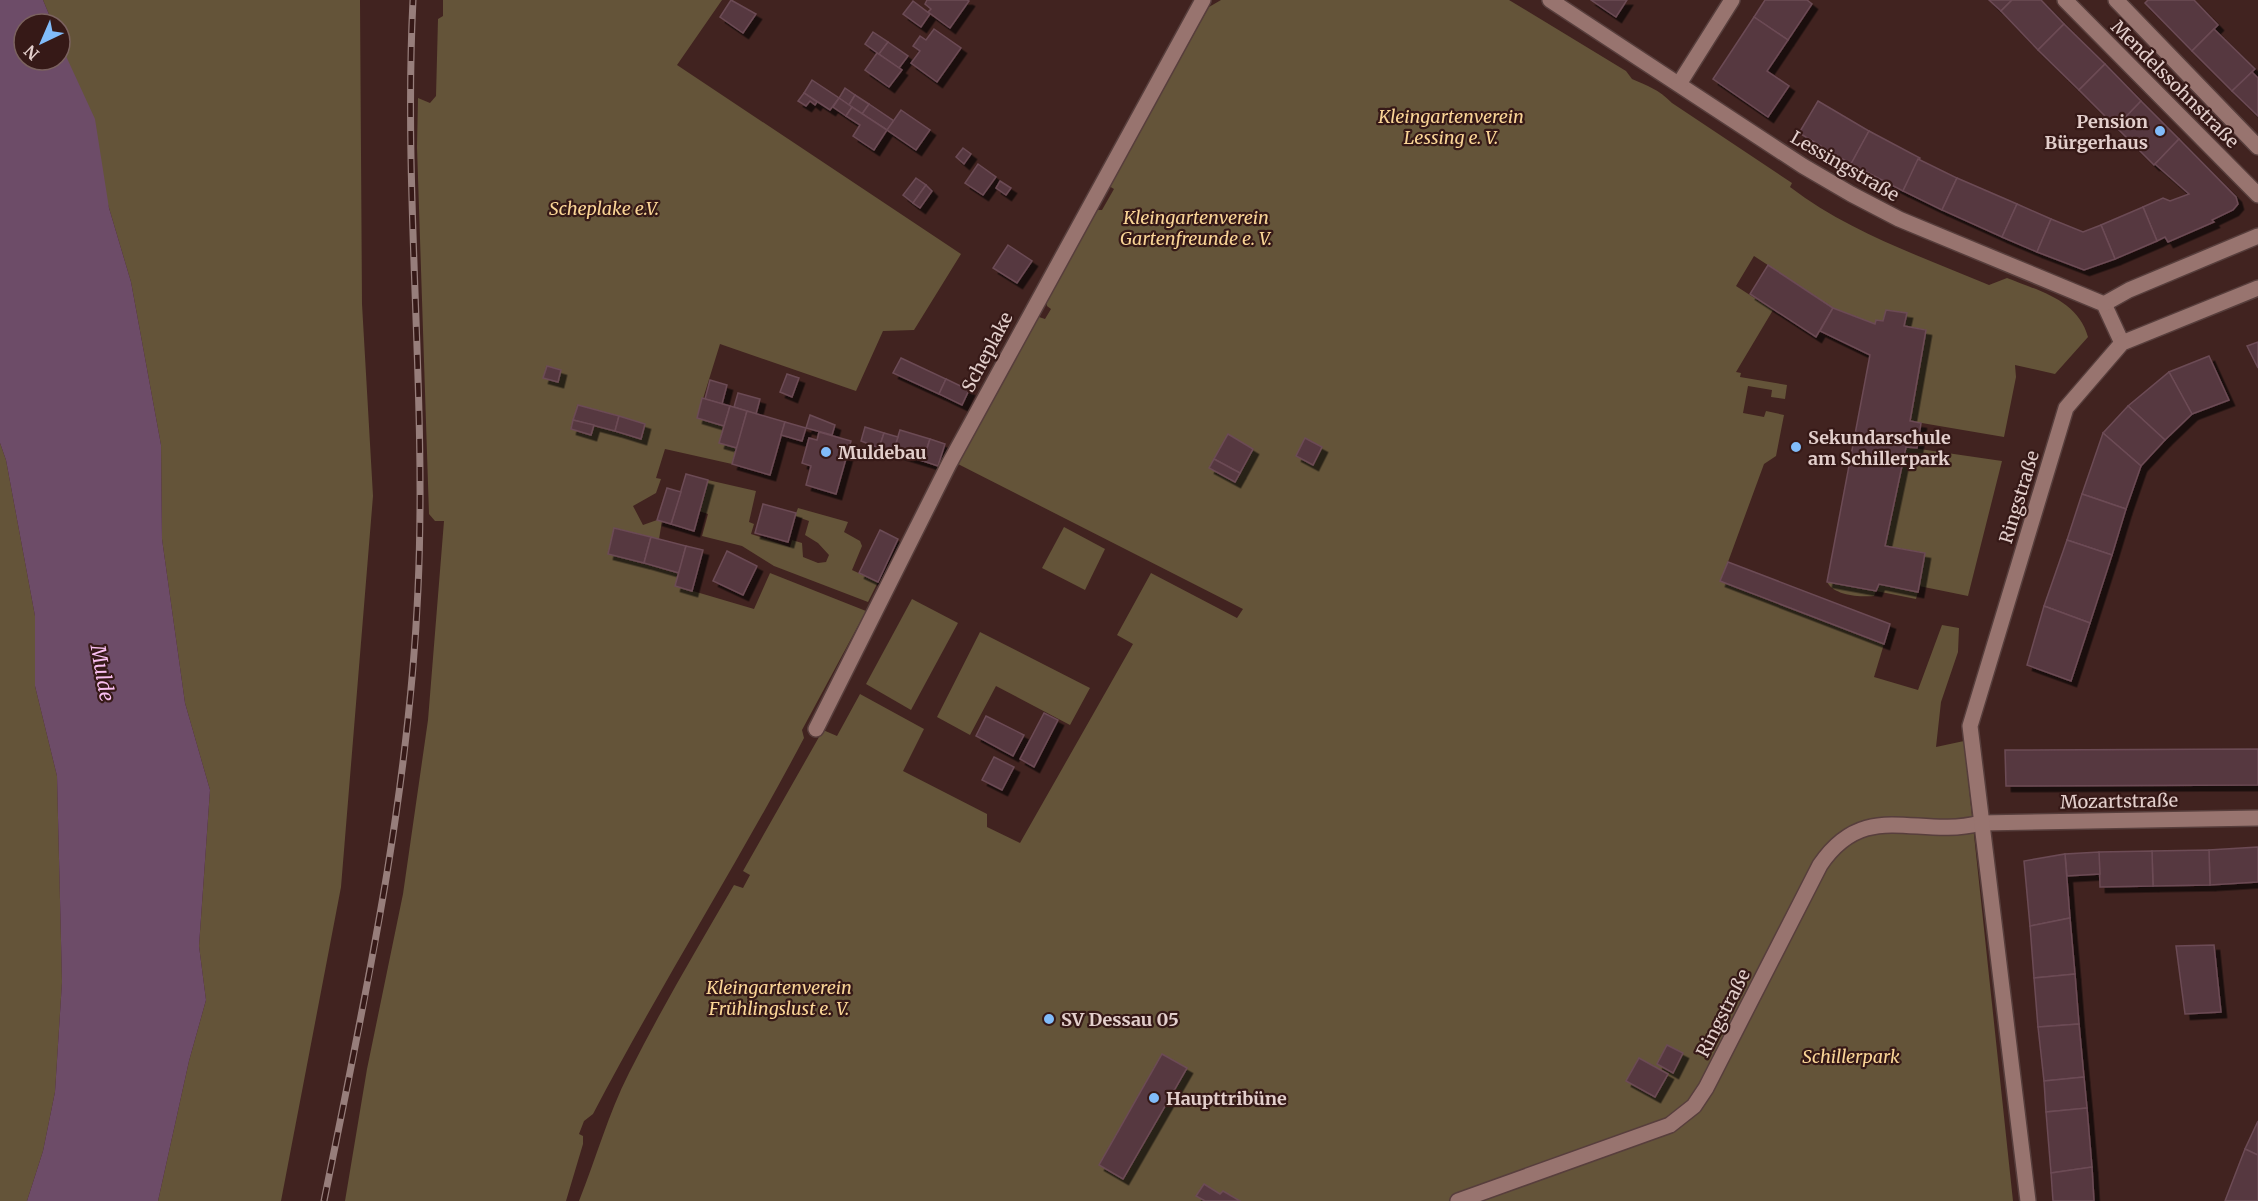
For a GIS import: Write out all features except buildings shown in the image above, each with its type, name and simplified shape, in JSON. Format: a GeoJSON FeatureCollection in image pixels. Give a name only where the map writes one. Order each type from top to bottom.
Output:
{"type":"FeatureCollection","features":[{"type":"Feature","properties":{"kind":"street","name":"Scheplake"},"geometry":{"type":"LineString","coordinates":[[816,729],[965,434],[1203,0]]}},
{"type":"Feature","properties":{"kind":"street","name":"Lessingstraße"},"geometry":{"type":"LineString","coordinates":[[1551,0],[1803,166],[1851,194],[1899,219],[2103,304]]}},
{"type":"Feature","properties":{"kind":"street"},"geometry":{"type":"LineString","coordinates":[[1679,84],[1732,0]]}},
{"type":"Feature","properties":{"kind":"street","name":"Mendelssohnstraße"},"geometry":{"type":"LineString","coordinates":[[2065,0],[2258,195]]}},
{"type":"Feature","properties":{"kind":"street","name":"Mendelssohnstraße"},"geometry":{"type":"LineString","coordinates":[[2116,0],[2258,147]]}},
{"type":"Feature","properties":{"kind":"street"},"geometry":{"type":"LineString","coordinates":[[2122,343],[2103,304],[2129,290],[2258,236]]}},
{"type":"Feature","properties":{"kind":"street","name":"Ringstraße"},"geometry":{"type":"LineString","coordinates":[[2028,1201],[1980,824],[1970,726],[2066,408],[2122,343],[2258,288]]}},
{"type":"Feature","properties":{"kind":"street","name":"Mozartstraße"},"geometry":{"type":"LineString","coordinates":[[1980,824],[2258,818]]}},
{"type":"Feature","properties":{"kind":"street","name":"Ringstraße"},"geometry":{"type":"LineString","coordinates":[[1458,1201],[1650,1134],[1683,1117],[1706,1088],[1820,865],[1830,851],[1846,836],[1862,828],[1887,824],[1960,829],[1980,824]]}},
{"type":"Feature","properties":{"kind":"green space"},"geometry":{"type":"Polygon","coordinates":[[[43,0],[360,0],[362,304],[373,496],[341,887],[281,1201],[158,1201],[189,1061],[206,1000],[199,946],[210,790],[185,703],[162,539],[161,445],[131,282],[69,72],[72,72],[72,12],[48,12],[43,0]]]}},
{"type":"Feature","properties":{"kind":"green space","name":"Scheplake e.V."},"geometry":{"type":"Polygon","coordinates":[[[443,0],[722,0],[677,65],[961,254],[914,330],[883,331],[856,391],[720,344],[697,418],[724,426],[737,448],[732,464],[665,449],[656,478],[661,479],[656,493],[633,506],[643,525],[657,520],[662,521],[659,539],[614,528],[608,554],[679,573],[676,586],[754,609],[770,573],[866,611],[802,730],[804,738],[593,1114],[584,1121],[579,1134],[583,1136],[583,1144],[566,1201],[345,1201],[367,1069],[403,894],[428,720],[444,521],[435,521],[429,514],[417,147],[418,98],[430,103],[436,96],[438,19],[443,16],[443,0]]]}},
{"type":"Feature","properties":{"kind":"green space"},"geometry":{"type":"Polygon","coordinates":[[[1221,0],[1509,0],[1626,71],[1632,79],[1657,91],[1792,183],[1790,187],[1836,217],[1886,242],[1989,285],[2007,278],[2044,293],[2066,306],[2083,324],[2088,337],[2055,374],[2015,365],[2016,377],[2004,437],[1910,421],[1926,330],[1904,326],[1906,313],[1886,310],[1883,321],[1877,320],[1875,324],[1833,308],[1754,256],[1736,286],[1773,310],[1736,372],[1741,373],[1740,377],[1787,385],[1785,399],[1771,397],[1772,390],[1748,386],[1743,413],[1764,417],[1766,411],[1784,415],[1776,456],[1764,464],[1721,581],[1884,644],[1874,677],[1918,690],[1942,625],[1959,628],[1958,652],[1941,702],[1936,747],[1964,741],[2013,1201],[579,1201],[608,1120],[641,1049],[667,1002],[734,885],[743,888],[750,875],[743,871],[823,730],[837,736],[860,694],[924,729],[903,771],[987,814],[987,827],[1020,843],[1133,644],[1117,635],[1151,573],[1237,618],[1243,609],[956,463],[1036,316],[1045,319],[1051,309],[1047,306],[1046,300],[1096,210],[1102,210],[1114,189],[1109,186],[1209,7],[1221,0]]]}},
{"type":"Feature","properties":{"kind":"green space"},"geometry":{"type":"Polygon","coordinates":[[[0,443],[6,460],[35,616],[35,686],[57,776],[62,982],[55,1092],[43,1151],[27,1201],[0,1201],[0,443]]]}},
{"type":"Feature","properties":{"kind":"green space"},"geometry":{"type":"Polygon","coordinates":[[[1906,447],[2002,461],[1968,596],[1919,586],[1925,553],[1885,546],[1906,447]]]}},
{"type":"Feature","properties":{"kind":"green space"},"geometry":{"type":"Polygon","coordinates":[[[708,480],[756,491],[749,522],[754,524],[751,534],[790,547],[792,540],[802,543],[803,557],[818,563],[826,562],[829,555],[818,543],[805,535],[809,521],[795,516],[798,508],[848,522],[844,532],[860,541],[862,546],[852,570],[878,582],[868,602],[774,566],[742,546],[702,536],[708,514],[699,511],[708,480]]]}},
{"type":"Feature","properties":{"kind":"green space"},"geometry":{"type":"Polygon","coordinates":[[[1064,527],[1105,549],[1085,590],[1042,568],[1064,527]]]}},
{"type":"Feature","properties":{"kind":"green space"},"geometry":{"type":"Polygon","coordinates":[[[1827,582],[1876,591],[1874,596],[1848,595],[1831,587],[1827,582]]]}},
{"type":"Feature","properties":{"kind":"green space"},"geometry":{"type":"Polygon","coordinates":[[[1879,584],[1918,592],[1916,599],[1876,591],[1879,584]]]}},
{"type":"Feature","properties":{"kind":"green space"},"geometry":{"type":"Polygon","coordinates":[[[912,599],[958,623],[911,710],[866,684],[912,599]]]}},
{"type":"Feature","properties":{"kind":"green space"},"geometry":{"type":"Polygon","coordinates":[[[980,632],[1090,688],[1070,725],[996,686],[970,735],[937,717],[980,632]]]}},
{"type":"Feature","properties":{"kind":"water","name":"Mulde"},"geometry":{"type":"Polygon","coordinates":[[[0,0],[43,0],[48,12],[12,12],[12,72],[72,72],[72,69],[95,119],[109,208],[131,282],[161,445],[162,539],[185,703],[210,790],[199,946],[206,1000],[189,1061],[158,1201],[27,1201],[43,1151],[55,1092],[62,982],[57,776],[35,686],[35,616],[6,460],[0,443],[0,0]]]}},
{"type":"Feature","properties":{"kind":"railway"},"geometry":{"type":"LineString","coordinates":[[324,1201],[383,897],[395,821],[413,667],[420,515],[411,147],[413,0]]}},
{"type":"Feature","properties":{"kind":"place","name":"Pension Bürgerhaus"},"geometry":{"type":"Point","coordinates":[2160,131]}},
{"type":"Feature","properties":{"kind":"place","name":"Sekundarschule am Schillerpark"},"geometry":{"type":"Point","coordinates":[1796,447]}},
{"type":"Feature","properties":{"kind":"place","name":"Muldebau"},"geometry":{"type":"Point","coordinates":[826,452]}},
{"type":"Feature","properties":{"kind":"place","name":"SV Dessau 05"},"geometry":{"type":"Point","coordinates":[1049,1019]}},
{"type":"Feature","properties":{"kind":"place","name":"Haupttribüne"},"geometry":{"type":"Point","coordinates":[1154,1098]}},
{"type":"Feature","properties":{"kind":"park label","name":"Kleingartenverein Lessing e. V."},"geometry":{"type":"Point","coordinates":[1451,126]}},
{"type":"Feature","properties":{"kind":"park label","name":"Kleingartenverein Gartenfreunde e. V."},"geometry":{"type":"Point","coordinates":[1196,227]}},
{"type":"Feature","properties":{"kind":"park label","name":"Kleingartenverein Frühlingslust e. V."},"geometry":{"type":"Point","coordinates":[779,997]}},
{"type":"Feature","properties":{"kind":"park label","name":"Schillerpark"},"geometry":{"type":"Point","coordinates":[1851,1056]}}]}
